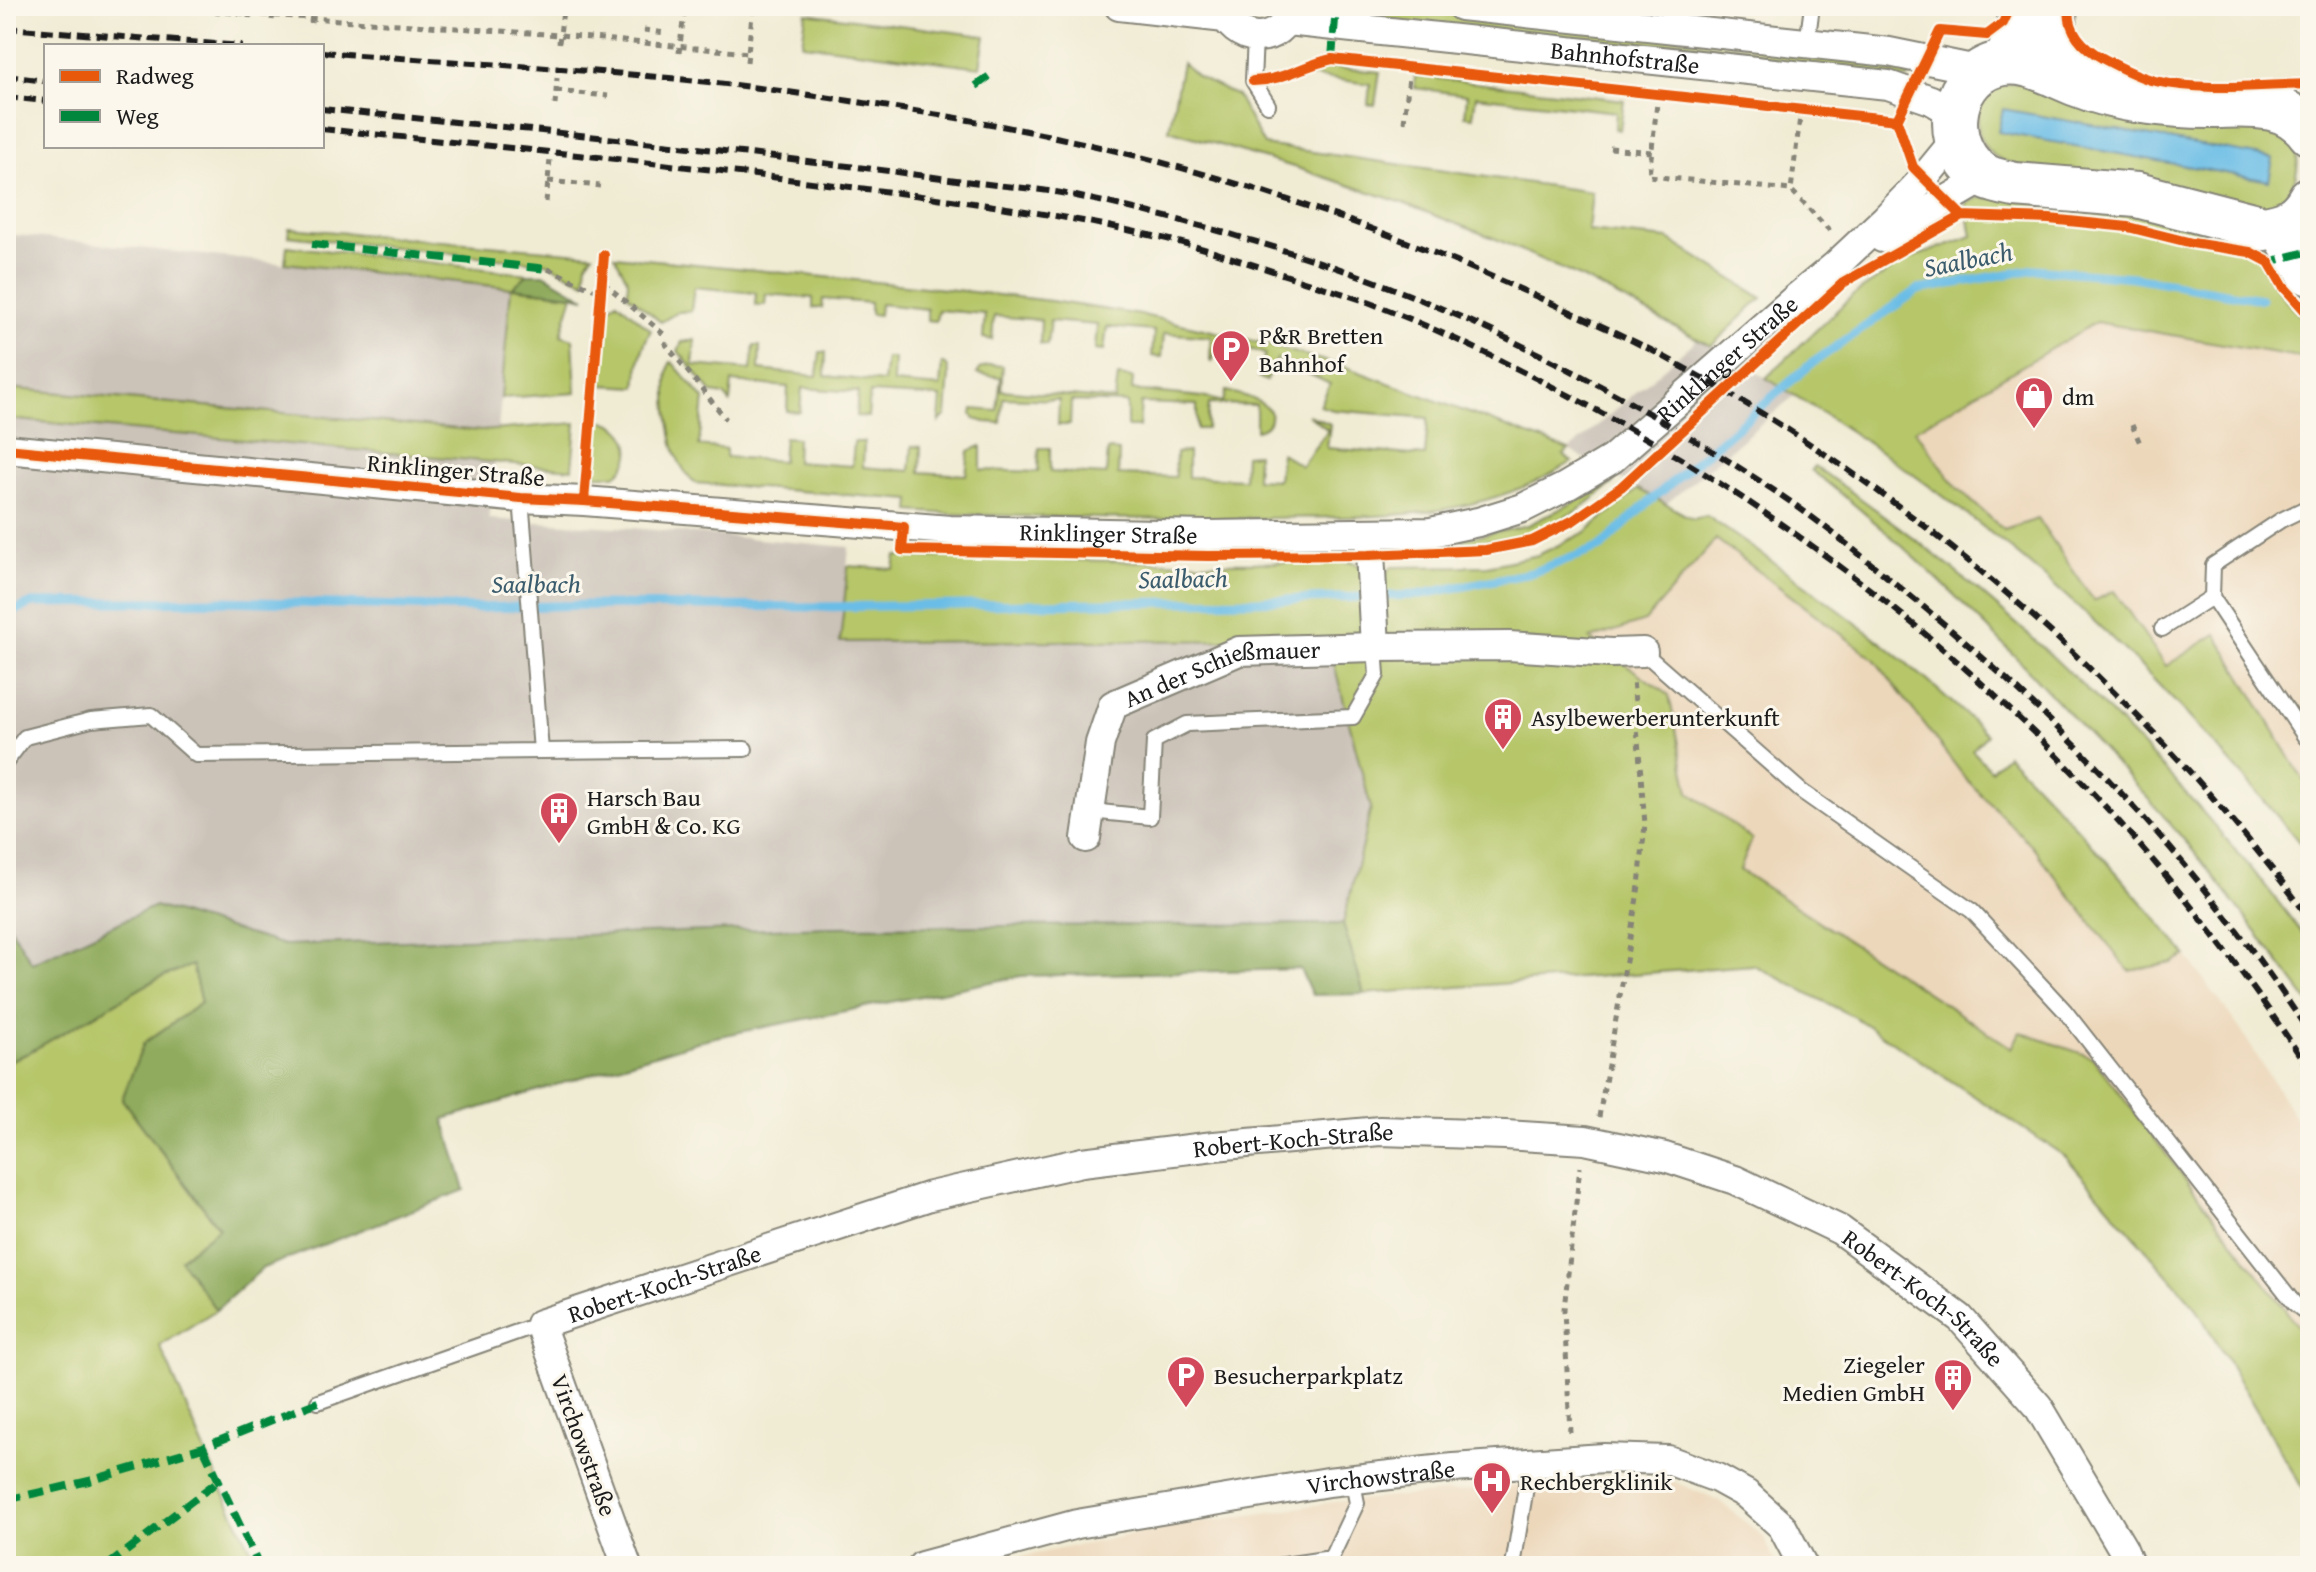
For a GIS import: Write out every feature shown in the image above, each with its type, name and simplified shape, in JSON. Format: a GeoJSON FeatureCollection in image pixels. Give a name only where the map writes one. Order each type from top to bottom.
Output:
{"type":"FeatureCollection","features":[{"type":"Feature","properties":{"kind":"main road"},"geometry":{"type":"LineString","coordinates":[[1994,67],[2014,44],[2024,6]]}},
{"type":"Feature","properties":{"kind":"main road"},"geometry":{"type":"LineString","coordinates":[[2055,6],[2057,40],[2063,51],[2077,64],[2140,101]]}},
{"type":"Feature","properties":{"kind":"main road"},"geometry":{"type":"LineString","coordinates":[[2305,122],[2272,107],[2254,104],[2209,106],[2140,101],[2081,86],[2020,62],[1994,67],[1972,79],[1962,91],[1956,126],[1967,160],[1986,177],[2015,185],[2137,195],[2264,228],[2295,213],[2310,273]]}},
{"type":"Feature","properties":{"kind":"street"},"geometry":{"type":"LineString","coordinates":[[1119,6],[1222,12],[1233,28],[1255,37],[1268,36],[1279,30],[1290,14]]}},
{"type":"Feature","properties":{"kind":"street","name":"Bahnhofstraße"},"geometry":{"type":"LineString","coordinates":[[1461,6],[1889,52],[1994,67]]}},
{"type":"Feature","properties":{"kind":"street","name":"Bahnhofstraße"},"geometry":{"type":"LineString","coordinates":[[1290,14],[1888,85],[1931,100],[1956,126]]}},
{"type":"Feature","properties":{"kind":"street","name":"Rinklinger Straße"},"geometry":{"type":"LineString","coordinates":[[6,449],[521,498],[950,530],[1208,535],[1431,532],[1523,508],[1612,459],[1785,307],[1836,251],[1905,199],[1956,126]]}},
{"type":"Feature","properties":{"kind":"street","name":"Rinklinger Straße"},"geometry":{"type":"LineString","coordinates":[[1836,251],[1986,177]]}},
{"type":"Feature","properties":{"kind":"street"},"geometry":{"type":"LineString","coordinates":[[1369,533],[1374,638]]}},
{"type":"Feature","properties":{"kind":"street","name":"An der Schießmauer"},"geometry":{"type":"LineString","coordinates":[[1088,824],[1100,743],[1113,705],[1239,651],[1374,638],[1611,653],[1643,652]]}},
{"type":"Feature","properties":{"kind":"street","name":"Robert-Koch-Straße"},"geometry":{"type":"LineString","coordinates":[[540,1324],[930,1196],[1082,1162],[1380,1131],[1585,1140],[1665,1157],[1735,1180],[1840,1230],[1960,1318],[2038,1406],[2123,1549],[2130,1566]]}},
{"type":"Feature","properties":{"kind":"street","name":"Virchowstraße"},"geometry":{"type":"LineString","coordinates":[[540,1324],[627,1566]]}},
{"type":"Feature","properties":{"kind":"street","name":"Virchowstraße"},"geometry":{"type":"LineString","coordinates":[[922,1566],[1077,1524],[1352,1478],[1604,1458],[1668,1460],[1717,1478],[1746,1494],[1782,1526],[1798,1565]]}},
{"type":"Feature","properties":{"kind":"lane"},"geometry":{"type":"LineString","coordinates":[[1807,44],[1812,6]]}},
{"type":"Feature","properties":{"kind":"lane"},"geometry":{"type":"LineString","coordinates":[[1255,37],[1253,81],[1268,105]]}},
{"type":"Feature","properties":{"kind":"lane"},"geometry":{"type":"LineString","coordinates":[[521,498],[541,751]]}},
{"type":"Feature","properties":{"kind":"lane"},"geometry":{"type":"LineString","coordinates":[[2305,737],[2212,597],[2213,565],[2281,520],[2310,506]]}},
{"type":"Feature","properties":{"kind":"lane"},"geometry":{"type":"LineString","coordinates":[[2162,629],[2212,597]]}},
{"type":"Feature","properties":{"kind":"lane"},"geometry":{"type":"LineString","coordinates":[[1088,824],[1150,817],[1154,741],[1187,724],[1353,717],[1377,675],[1374,638]]}},
{"type":"Feature","properties":{"kind":"lane"},"geometry":{"type":"LineString","coordinates":[[1643,652],[1801,791],[1972,911],[2065,1011],[2294,1303],[2310,1316]]}},
{"type":"Feature","properties":{"kind":"lane"},"geometry":{"type":"LineString","coordinates":[[6,762],[25,737],[91,720],[151,715],[196,755],[745,749]]}},
{"type":"Feature","properties":{"kind":"lane","name":"Robert-Koch-Straße"},"geometry":{"type":"LineString","coordinates":[[318,1402],[540,1324]]}},
{"type":"Feature","properties":{"kind":"lane"},"geometry":{"type":"LineString","coordinates":[[1513,1566],[1527,1465]]}},
{"type":"Feature","properties":{"kind":"lane"},"geometry":{"type":"LineString","coordinates":[[1278,1566],[1331,1558],[1357,1503],[1352,1478]]}},
{"type":"Feature","properties":{"kind":"path"},"geometry":{"type":"LineString","coordinates":[[208,6],[207,11],[250,13],[272,18],[560,35],[748,53]]}},
{"type":"Feature","properties":{"kind":"path"},"geometry":{"type":"LineString","coordinates":[[272,18],[274,6]]}},
{"type":"Feature","properties":{"kind":"path"},"geometry":{"type":"LineString","coordinates":[[311,20],[313,6]]}},
{"type":"Feature","properties":{"kind":"path"},"geometry":{"type":"LineString","coordinates":[[679,53],[685,6]]}},
{"type":"Feature","properties":{"kind":"path"},"geometry":{"type":"LineString","coordinates":[[747,62],[753,6]]}},
{"type":"Feature","properties":{"kind":"path"},"geometry":{"type":"LineString","coordinates":[[559,43],[558,7],[616,15]]}},
{"type":"Feature","properties":{"kind":"path"},"geometry":{"type":"LineString","coordinates":[[644,30],[665,33]]}},
{"type":"Feature","properties":{"kind":"path"},"geometry":{"type":"LineString","coordinates":[[1404,122],[1410,68]]}},
{"type":"Feature","properties":{"kind":"path"},"geometry":{"type":"LineString","coordinates":[[555,105],[557,78]]}},
{"type":"Feature","properties":{"kind":"path"},"geometry":{"type":"LineString","coordinates":[[556,91],[608,96]]}},
{"type":"Feature","properties":{"kind":"path"},"geometry":{"type":"LineString","coordinates":[[1658,94],[1649,176],[1791,190]]}},
{"type":"Feature","properties":{"kind":"path"},"geometry":{"type":"LineString","coordinates":[[1801,109],[1791,190],[1836,251]]}},
{"type":"Feature","properties":{"kind":"path"},"geometry":{"type":"LineString","coordinates":[[1610,148],[1652,152]]}},
{"type":"Feature","properties":{"kind":"path"},"geometry":{"type":"LineString","coordinates":[[546,202],[550,159]]}},
{"type":"Feature","properties":{"kind":"path"},"geometry":{"type":"LineString","coordinates":[[548,181],[600,186]]}},
{"type":"Feature","properties":{"kind":"path"},"geometry":{"type":"LineString","coordinates":[[584,501],[604,255]]}},
{"type":"Feature","properties":{"kind":"path"},"geometry":{"type":"LineString","coordinates":[[548,269],[602,293]]}},
{"type":"Feature","properties":{"kind":"path"},"geometry":{"type":"LineString","coordinates":[[603,283],[666,340],[726,419]]}},
{"type":"Feature","properties":{"kind":"path"},"geometry":{"type":"LineString","coordinates":[[2132,425],[2140,443]]}},
{"type":"Feature","properties":{"kind":"path"},"geometry":{"type":"LineString","coordinates":[[1597,1127],[1639,886],[1645,824],[1631,667],[1611,653]]}},
{"type":"Feature","properties":{"kind":"path"},"geometry":{"type":"LineString","coordinates":[[1571,1461],[1564,1309],[1579,1173]]}},
{"type":"Feature","properties":{"kind":"shaded area"},"geometry":{"type":"Polygon","coordinates":[[[6,234],[512,288],[489,519],[849,547],[840,642],[1328,639],[1371,808],[1343,924],[829,927],[284,945],[155,906],[31,964],[6,920],[6,234]]]}},
{"type":"Feature","properties":{"kind":"shaded area"},"geometry":{"type":"Polygon","coordinates":[[[2096,322],[2310,359],[2310,791],[2215,635],[2166,666],[2114,592],[2095,602],[2038,520],[2005,530],[1957,488],[1915,430],[2096,322]]]}},
{"type":"Feature","properties":{"kind":"shaded area"},"geometry":{"type":"Polygon","coordinates":[[[1699,338],[1795,395],[1666,504],[1569,450],[1699,338]]]}},
{"type":"Feature","properties":{"kind":"shaded area"},"geometry":{"type":"Polygon","coordinates":[[[1715,539],[1874,659],[1966,779],[2030,844],[2171,963],[2186,955],[2240,1029],[2310,1141],[2310,1342],[2092,1057],[2012,1048],[1739,870],[1752,839],[1689,792],[1669,695],[1590,639],[1645,621],[1715,539]]]}},
{"type":"Feature","properties":{"kind":"shaded area","name":"Rechbergklinik"},"geometry":{"type":"Polygon","coordinates":[[[1625,1477],[1673,1481],[1719,1501],[1763,1536],[1777,1566],[986,1566],[1160,1529],[1335,1502],[1625,1477]]]}},
{"type":"Feature","properties":{"kind":"green space"},"geometry":{"type":"Polygon","coordinates":[[[1347,6],[1384,6],[1914,63],[1908,79],[1346,17],[1347,6]]]}},
{"type":"Feature","properties":{"kind":"green space"},"geometry":{"type":"Polygon","coordinates":[[[806,13],[985,36],[980,67],[802,44],[806,13]]]}},
{"type":"Feature","properties":{"kind":"green space"},"geometry":{"type":"Polygon","coordinates":[[[1182,63],[1198,77],[1237,96],[1264,145],[1592,192],[1588,231],[1668,239],[1762,298],[1711,346],[1584,279],[1496,239],[1400,202],[1169,130],[1182,63]]]}},
{"type":"Feature","properties":{"kind":"green space"},"geometry":{"type":"Polygon","coordinates":[[[1326,67],[1380,72],[1375,105],[1368,105],[1370,84],[1303,75],[1326,67]]]}},
{"type":"Feature","properties":{"kind":"green space"},"geometry":{"type":"Polygon","coordinates":[[[1415,76],[1624,100],[1620,130],[1615,129],[1616,112],[1476,96],[1473,117],[1465,116],[1467,95],[1414,88],[1415,76]]]}},
{"type":"Feature","properties":{"kind":"green space"},"geometry":{"type":"Polygon","coordinates":[[[2017,82],[2264,126],[2285,136],[2293,145],[2297,161],[2295,178],[2281,200],[2258,208],[2008,162],[1995,156],[1985,146],[1978,130],[1979,113],[1986,97],[1993,91],[2017,82]]]}},
{"type":"Feature","properties":{"kind":"green space"},"geometry":{"type":"Polygon","coordinates":[[[1980,197],[2092,202],[2267,245],[2263,265],[2280,293],[2310,327],[2310,359],[2096,322],[1915,430],[1957,488],[2004,530],[2038,519],[2094,601],[2114,591],[2166,666],[2216,634],[2310,791],[2310,855],[2229,760],[2083,611],[2008,547],[1930,487],[1766,378],[1852,296],[1906,260],[1972,236],[1966,203],[1980,197]]]}},
{"type":"Feature","properties":{"kind":"green space"},"geometry":{"type":"Polygon","coordinates":[[[289,228],[593,254],[587,263],[585,282],[547,263],[288,236],[289,228]]]}},
{"type":"Feature","properties":{"kind":"green space"},"geometry":{"type":"Polygon","coordinates":[[[287,246],[528,274],[513,288],[573,295],[561,335],[573,339],[576,393],[501,398],[511,288],[285,263],[287,246]]]}},
{"type":"Feature","properties":{"kind":"green space"},"geometry":{"type":"Polygon","coordinates":[[[615,256],[955,290],[1147,316],[1343,366],[1569,450],[1563,455],[1572,462],[1536,482],[1464,506],[1351,517],[1152,519],[951,514],[910,511],[911,500],[695,483],[684,471],[674,448],[667,383],[672,362],[704,399],[699,446],[726,449],[726,457],[782,461],[784,437],[797,438],[796,462],[852,466],[854,442],[864,442],[863,467],[910,471],[912,446],[921,447],[920,472],[966,475],[969,451],[981,446],[981,470],[1038,472],[1039,448],[1050,448],[1050,472],[1106,475],[1108,450],[1119,451],[1118,475],[1175,477],[1176,453],[1188,452],[1188,477],[1244,479],[1245,455],[1257,454],[1256,479],[1278,480],[1281,453],[1301,466],[1328,430],[1308,415],[1330,424],[1327,448],[1425,456],[1428,418],[1333,410],[1320,406],[1330,384],[1277,359],[1266,381],[1258,377],[1265,354],[1220,340],[1212,362],[1211,337],[1164,333],[1162,357],[1152,356],[1154,331],[1107,327],[1104,351],[1095,350],[1097,325],[1050,321],[1047,345],[1040,344],[1041,320],[994,316],[992,340],[983,338],[985,314],[938,310],[936,321],[927,320],[927,309],[880,304],[879,315],[870,314],[870,303],[823,299],[822,308],[813,308],[813,298],[766,294],[765,305],[755,305],[756,293],[694,287],[691,311],[678,312],[661,322],[627,294],[628,281],[615,256]]]}},
{"type":"Feature","properties":{"kind":"green space"},"geometry":{"type":"Polygon","coordinates":[[[528,274],[544,274],[585,298],[512,288],[528,274]]]}},
{"type":"Feature","properties":{"kind":"green space"},"geometry":{"type":"Polygon","coordinates":[[[617,301],[651,330],[640,357],[636,387],[601,385],[609,308],[617,301]]]}},
{"type":"Feature","properties":{"kind":"green space"},"geometry":{"type":"Polygon","coordinates":[[[695,340],[693,365],[751,370],[754,346],[760,346],[759,370],[817,376],[820,352],[826,352],[825,376],[883,382],[886,358],[894,358],[893,383],[940,387],[942,363],[949,374],[946,415],[939,422],[941,397],[870,393],[868,417],[856,416],[858,392],[802,388],[800,412],[787,411],[788,387],[732,382],[730,402],[724,395],[712,393],[678,351],[682,342],[695,340]]]}},
{"type":"Feature","properties":{"kind":"green space"},"geometry":{"type":"Polygon","coordinates":[[[989,365],[1003,366],[1001,390],[1115,400],[1118,376],[1133,378],[1132,390],[1223,402],[1226,391],[1238,394],[1266,407],[1270,411],[1270,419],[1265,426],[1256,430],[1256,405],[1209,404],[1207,429],[1197,429],[1197,405],[1141,403],[1139,427],[1127,427],[1127,403],[1071,401],[1070,425],[1058,425],[1059,400],[1003,398],[1001,423],[985,422],[972,415],[973,409],[997,411],[1001,377],[977,374],[989,365]]]}},
{"type":"Feature","properties":{"kind":"green space"},"geometry":{"type":"Polygon","coordinates":[[[6,388],[481,431],[576,423],[572,469],[6,419],[6,388]]]}},
{"type":"Feature","properties":{"kind":"green space"},"geometry":{"type":"Polygon","coordinates":[[[598,420],[617,427],[628,442],[628,459],[615,475],[594,475],[598,420]]]}},
{"type":"Feature","properties":{"kind":"green space"},"geometry":{"type":"Polygon","coordinates":[[[1814,466],[1931,552],[1987,598],[2094,697],[2195,803],[2309,941],[2310,1004],[2201,861],[2123,771],[1970,610],[1877,524],[1811,470],[1814,466]]]}},
{"type":"Feature","properties":{"kind":"green space"},"geometry":{"type":"Polygon","coordinates":[[[1615,482],[1576,512],[1529,536],[1465,543],[1461,539],[1528,525],[1615,482]]]}},
{"type":"Feature","properties":{"kind":"green space"},"geometry":{"type":"Polygon","coordinates":[[[1638,489],[1693,519],[1707,516],[1816,593],[1921,675],[1987,735],[1972,750],[1991,770],[2007,755],[2099,853],[2186,955],[2172,963],[2129,971],[2030,844],[1966,779],[1874,659],[1716,539],[1645,621],[1590,639],[1669,695],[1689,792],[1752,839],[1740,870],[2012,1048],[2020,1032],[2092,1057],[2310,1342],[2310,1501],[2195,1306],[2066,1157],[1856,1018],[1754,965],[1364,994],[1343,924],[1371,808],[1328,640],[840,642],[848,566],[894,569],[896,556],[1208,563],[1353,562],[1383,577],[1391,567],[1487,566],[1538,555],[1586,532],[1638,489]]]}},
{"type":"Feature","properties":{"kind":"green space"},"geometry":{"type":"Polygon","coordinates":[[[155,906],[284,945],[829,927],[1343,924],[1364,994],[1312,995],[1300,969],[1021,976],[710,1038],[444,1119],[465,1190],[263,1268],[216,1310],[180,1259],[219,1228],[122,1099],[144,1043],[201,1003],[192,965],[157,979],[26,1054],[6,1062],[6,977],[11,966],[6,958],[6,920],[32,963],[155,906]]]}},
{"type":"Feature","properties":{"kind":"green space"},"geometry":{"type":"Polygon","coordinates":[[[192,964],[201,1003],[144,1043],[122,1099],[219,1229],[180,1259],[216,1310],[160,1346],[218,1481],[259,1566],[6,1566],[6,1062],[26,1054],[157,979],[192,964]]]}},
{"type":"Feature","properties":{"kind":"water"},"geometry":{"type":"Polygon","coordinates":[[[2003,109],[2273,158],[2269,181],[1998,132],[2003,109]]]}},
{"type":"Feature","properties":{"kind":"waterway","name":"Saalbach"},"geometry":{"type":"LineString","coordinates":[[6,615],[32,603],[221,601],[480,608],[590,605],[815,607],[1255,601],[1417,595],[1531,573],[1601,547],[1642,508],[1811,364],[1918,290],[2035,269],[2133,277],[2261,299]]}},
{"type":"Feature","properties":{"kind":"railway"},"geometry":{"type":"LineString","coordinates":[[6,28],[216,44]]}},
{"type":"Feature","properties":{"kind":"railway"},"geometry":{"type":"LineString","coordinates":[[324,52],[590,71],[750,87],[1038,133],[1186,169],[1260,191],[1474,269],[1611,330],[1677,364],[1856,475],[1941,539],[2023,607],[2102,680],[2176,756],[2245,836],[2310,919]]}},
{"type":"Feature","properties":{"kind":"railway"},"geometry":{"type":"LineString","coordinates":[[6,76],[44,81]]}},
{"type":"Feature","properties":{"kind":"railway"},"geometry":{"type":"LineString","coordinates":[[6,97],[44,101]]}},
{"type":"Feature","properties":{"kind":"railway"},"geometry":{"type":"LineString","coordinates":[[324,109],[717,150],[1066,194],[1227,233],[1301,256],[1374,281],[1491,331],[1604,388],[1759,481],[1834,534],[1965,642],[2074,744],[2176,854],[2268,972],[2310,1034]]}},
{"type":"Feature","properties":{"kind":"railway"},"geometry":{"type":"LineString","coordinates":[[324,129],[764,176],[1035,212],[1192,246],[1368,302],[1479,350],[1587,405],[1696,468],[1800,537],[1898,612],[1991,692],[2078,778],[2161,869],[2238,967],[2310,1071]]}},
{"type":"Feature","properties":{"kind":"marked path"},"geometry":{"type":"LineString","coordinates":[[1332,59],[1336,6]]}},
{"type":"Feature","properties":{"kind":"marked path"},"geometry":{"type":"LineString","coordinates":[[976,86],[991,75]]}},
{"type":"Feature","properties":{"kind":"marked path"},"geometry":{"type":"LineString","coordinates":[[312,244],[548,269]]}},
{"type":"Feature","properties":{"kind":"marked path"},"geometry":{"type":"LineString","coordinates":[[2265,260],[2269,262],[2310,251]]}},
{"type":"Feature","properties":{"kind":"marked path"},"geometry":{"type":"LineString","coordinates":[[6,1500],[89,1481],[203,1447],[318,1402]]}},
{"type":"Feature","properties":{"kind":"marked path"},"geometry":{"type":"LineString","coordinates":[[203,1447],[259,1566]]}},
{"type":"Feature","properties":{"kind":"marked path"},"geometry":{"type":"LineString","coordinates":[[107,1566],[218,1481]]}},
{"type":"Feature","properties":{"kind":"cycle path"},"geometry":{"type":"LineString","coordinates":[[1962,216],[1913,167],[1897,120],[1940,31],[1987,35],[2003,23],[2011,6]]}},
{"type":"Feature","properties":{"kind":"cycle path"},"geometry":{"type":"LineString","coordinates":[[2070,6],[2073,30],[2083,44],[2104,59],[2149,79],[2213,87],[2310,84]]}},
{"type":"Feature","properties":{"kind":"cycle path"},"geometry":{"type":"LineString","coordinates":[[1253,81],[1275,78],[1332,59],[1897,120]]}},
{"type":"Feature","properties":{"kind":"cycle path"},"geometry":{"type":"LineString","coordinates":[[6,449],[521,498],[904,527],[902,550],[1208,556],[1369,555],[1486,550],[1532,541],[1574,520],[1621,487],[1843,283],[1962,216],[2049,219],[2128,227],[2192,243],[2250,252],[2269,262],[2283,286],[2310,316]]}},
{"type":"Feature","properties":{"kind":"cycle path"},"geometry":{"type":"LineString","coordinates":[[584,501],[604,255]]}},
{"type":"Feature","properties":{"kind":"place","name":"P&R Bretten Bahnhof"},"geometry":{"type":"Point","coordinates":[1231,383]}},
{"type":"Feature","properties":{"kind":"place","name":"dm"},"geometry":{"type":"Point","coordinates":[2034,430]}},
{"type":"Feature","properties":{"kind":"place","name":"Asylbewerberunterkunft"},"geometry":{"type":"Point","coordinates":[1503,751]}},
{"type":"Feature","properties":{"kind":"place","name":"Harsch Bau GmbH & Co. KG"},"geometry":{"type":"Point","coordinates":[559,845]}},
{"type":"Feature","properties":{"kind":"place","name":"Besucherparkplatz"},"geometry":{"type":"Point","coordinates":[1186,1409]}},
{"type":"Feature","properties":{"kind":"place","name":"Ziegeler Medien GmbH"},"geometry":{"type":"Point","coordinates":[1953,1412]}},
{"type":"Feature","properties":{"kind":"place","name":"Rechbergklinik"},"geometry":{"type":"Point","coordinates":[1492,1515]}}]}
